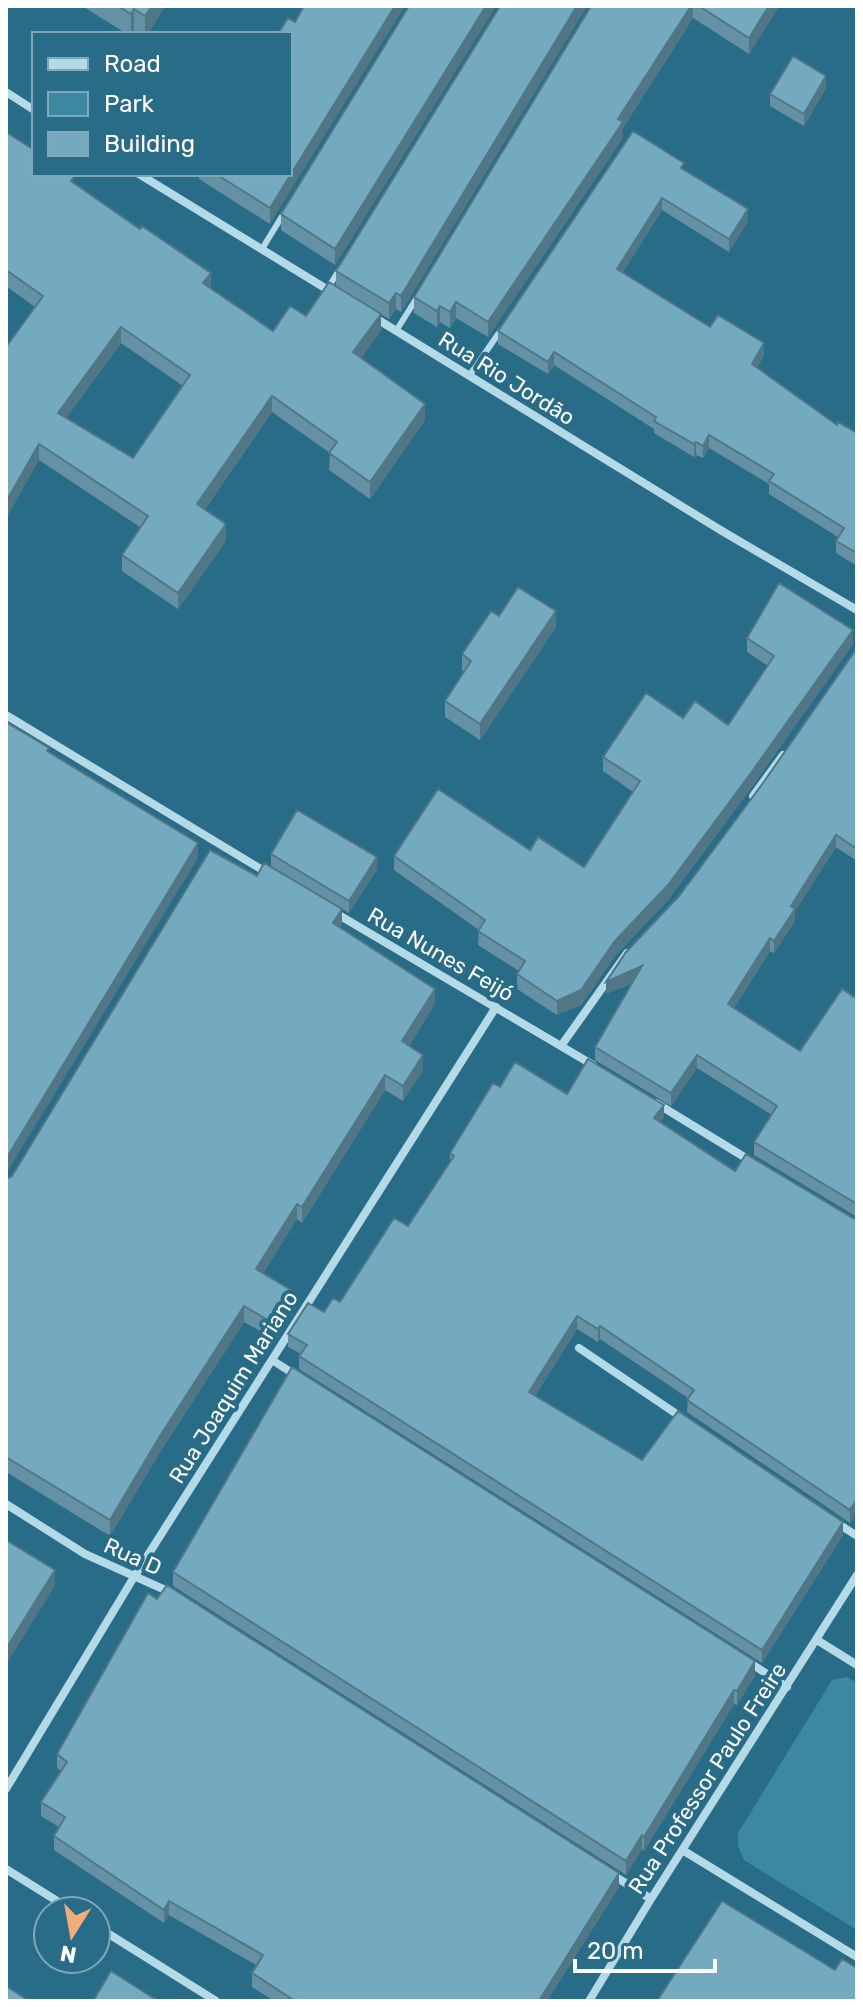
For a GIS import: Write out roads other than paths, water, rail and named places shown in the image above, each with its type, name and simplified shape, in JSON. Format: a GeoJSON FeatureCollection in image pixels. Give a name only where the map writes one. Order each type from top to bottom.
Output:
{"type":"FeatureCollection","features":[{"type":"Feature","properties":{"kind":"street"},"geometry":{"type":"LineString","coordinates":[[6,92],[32,109]]}},
{"type":"Feature","properties":{"kind":"street"},"geometry":{"type":"LineString","coordinates":[[142,176],[339,296]]}},
{"type":"Feature","properties":{"kind":"street","name":"Rua Rio Jordão"},"geometry":{"type":"LineString","coordinates":[[362,310],[722,531],[857,610]]}},
{"type":"Feature","properties":{"kind":"street"},"geometry":{"type":"LineString","coordinates":[[6,715],[282,882]]}},
{"type":"Feature","properties":{"kind":"street"},"geometry":{"type":"LineString","coordinates":[[747,804],[793,740]]}},
{"type":"Feature","properties":{"kind":"street"},"geometry":{"type":"LineString","coordinates":[[208,856],[216,842]]}},
{"type":"Feature","properties":{"kind":"street","name":"Rua Nunes Feijó"},"geometry":{"type":"LineString","coordinates":[[322,905],[601,1070]]}},
{"type":"Feature","properties":{"kind":"street"},"geometry":{"type":"LineString","coordinates":[[561,1046],[631,948]]}},
{"type":"Feature","properties":{"kind":"street","name":"Rua Joaquim Mariano"},"geometry":{"type":"LineString","coordinates":[[6,1789],[134,1577],[496,1007]]}},
{"type":"Feature","properties":{"kind":"street"},"geometry":{"type":"LineString","coordinates":[[642,1095],[764,1169]]}},
{"type":"Feature","properties":{"kind":"street"},"geometry":{"type":"LineString","coordinates":[[579,1348],[698,1429]]}},
{"type":"Feature","properties":{"kind":"street"},"geometry":{"type":"LineString","coordinates":[[272,1360],[311,1385]]}},
{"type":"Feature","properties":{"kind":"street","name":"Rua D"},"geometry":{"type":"LineString","coordinates":[[6,1504],[85,1554],[183,1600]]}},
{"type":"Feature","properties":{"kind":"street"},"geometry":{"type":"LineString","coordinates":[[831,1518],[857,1536]]}},
{"type":"Feature","properties":{"kind":"street","name":"Rua Professor Paulo Freire"},"geometry":{"type":"LineString","coordinates":[[589,2001],[857,1575]]}},
{"type":"Feature","properties":{"kind":"street"},"geometry":{"type":"LineString","coordinates":[[817,1640],[857,1665]]}},
{"type":"Feature","properties":{"kind":"street"},"geometry":{"type":"LineString","coordinates":[[734,1653],[787,1687]]}},
{"type":"Feature","properties":{"kind":"street"},"geometry":{"type":"LineString","coordinates":[[684,1851],[857,1957]]}},
{"type":"Feature","properties":{"kind":"street"},"geometry":{"type":"LineString","coordinates":[[597,1865],[651,1899]]}},
{"type":"Feature","properties":{"kind":"street"},"geometry":{"type":"LineString","coordinates":[[6,1869],[47,1895]]}},
{"type":"Feature","properties":{"kind":"street"},"geometry":{"type":"LineString","coordinates":[[112,1936],[216,2001]]}},
{"type":"Feature","properties":{"kind":"lane"},"geometry":{"type":"LineString","coordinates":[[262,249],[286,210]]}},
{"type":"Feature","properties":{"kind":"lane"},"geometry":{"type":"LineString","coordinates":[[327,289],[344,262]]}},
{"type":"Feature","properties":{"kind":"lane"},"geometry":{"type":"LineString","coordinates":[[396,331],[421,291]]}},
{"type":"Feature","properties":{"kind":"lane"},"geometry":{"type":"LineString","coordinates":[[469,376],[504,325]]}}]}
